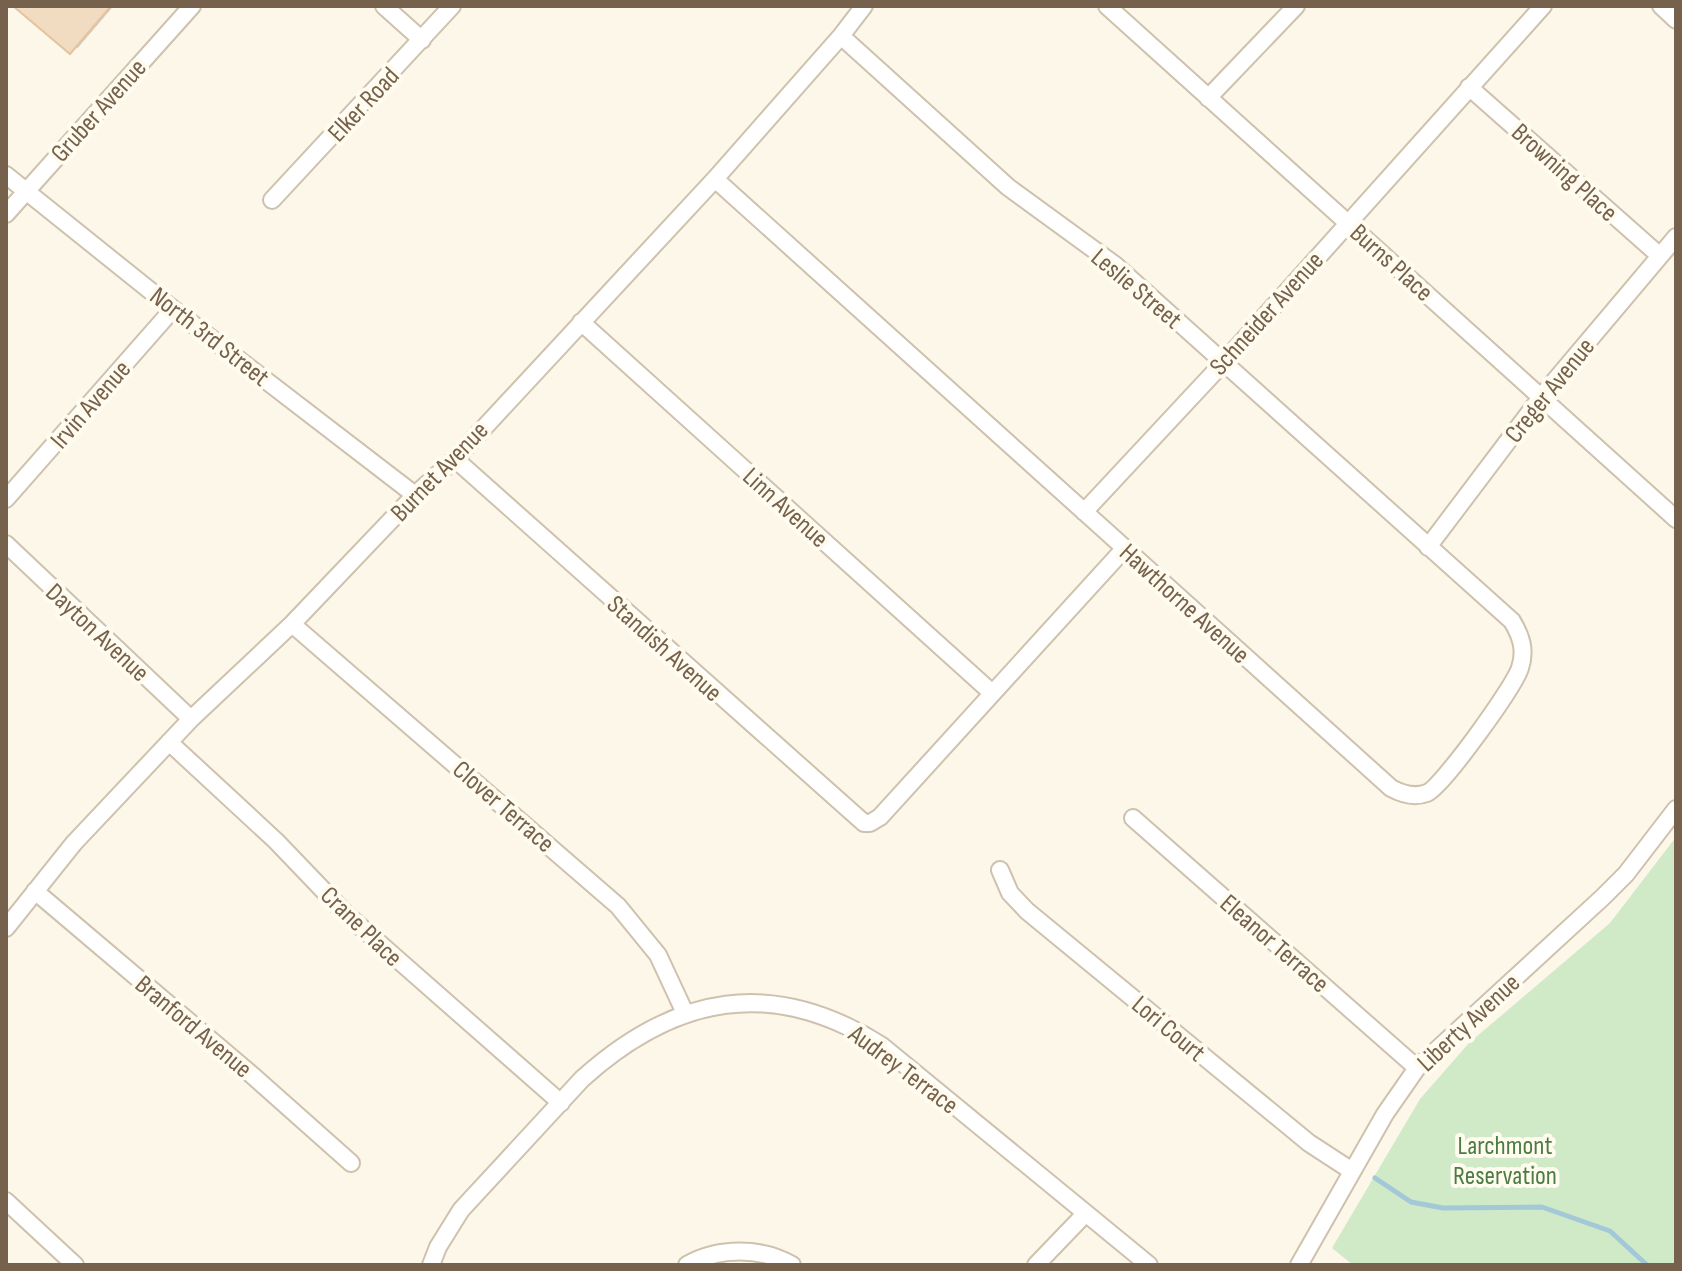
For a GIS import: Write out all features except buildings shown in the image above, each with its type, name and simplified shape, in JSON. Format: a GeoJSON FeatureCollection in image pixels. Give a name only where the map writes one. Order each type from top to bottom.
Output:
{"type":"FeatureCollection","features":[{"type":"Feature","properties":{"kind":"street","name":"Gruber Avenue"},"geometry":{"type":"LineString","coordinates":[[6,214],[192,6]]}},
{"type":"Feature","properties":{"kind":"street"},"geometry":{"type":"LineString","coordinates":[[384,6],[422,40]]}},
{"type":"Feature","properties":{"kind":"street","name":"Elker Road"},"geometry":{"type":"LineString","coordinates":[[272,200],[452,6]]}},
{"type":"Feature","properties":{"kind":"street","name":"Burnet Avenue"},"geometry":{"type":"LineString","coordinates":[[6,928],[74,843],[191,719],[292,624],[415,495],[455,459],[715,179],[864,6]]}},
{"type":"Feature","properties":{"kind":"street","name":"Burns Place"},"geometry":{"type":"LineString","coordinates":[[1107,6],[1676,519]]}},
{"type":"Feature","properties":{"kind":"street"},"geometry":{"type":"LineString","coordinates":[[1208,98],[1296,6]]}},
{"type":"Feature","properties":{"kind":"street","name":"Schneider Avenue"},"geometry":{"type":"LineString","coordinates":[[1084,512],[1223,363],[1543,6]]}},
{"type":"Feature","properties":{"kind":"street"},"geometry":{"type":"LineString","coordinates":[[1661,6],[1676,20]]}},
{"type":"Feature","properties":{"kind":"street","name":"Leslie Street"},"geometry":{"type":"LineString","coordinates":[[841,36],[1008,187],[1115,265],[1428,547]]}},
{"type":"Feature","properties":{"kind":"street","name":"Browning Place"},"geometry":{"type":"LineString","coordinates":[[1469,87],[1660,256]]}},
{"type":"Feature","properties":{"kind":"street","name":"North 3rd Street"},"geometry":{"type":"LineString","coordinates":[[6,175],[173,309],[415,495]]}},
{"type":"Feature","properties":{"kind":"street","name":"Hawthorne Avenue"},"geometry":{"type":"LineString","coordinates":[[715,179],[1391,788],[1410,795],[1429,793],[1439,786],[1514,681],[1521,667],[1523,649],[1512,621],[1428,547]]}},
{"type":"Feature","properties":{"kind":"street","name":"Creger Avenue"},"geometry":{"type":"LineString","coordinates":[[1428,547],[1542,396],[1676,237]]}},
{"type":"Feature","properties":{"kind":"street","name":"Irvin Avenue"},"geometry":{"type":"LineString","coordinates":[[6,499],[173,309]]}},
{"type":"Feature","properties":{"kind":"street","name":"Linn Avenue"},"geometry":{"type":"LineString","coordinates":[[581,322],[991,692]]}},
{"type":"Feature","properties":{"kind":"street","name":"Standish Avenue"},"geometry":{"type":"LineString","coordinates":[[455,459],[864,823],[880,817],[991,692]]}},
{"type":"Feature","properties":{"kind":"street","name":"Dayton Avenue"},"geometry":{"type":"LineString","coordinates":[[6,544],[191,719]]}},
{"type":"Feature","properties":{"kind":"street"},"geometry":{"type":"LineString","coordinates":[[991,692],[1125,548]]}},
{"type":"Feature","properties":{"kind":"street","name":"Clover Terrace"},"geometry":{"type":"LineString","coordinates":[[292,624],[618,906],[658,955],[685,1013]]}},
{"type":"Feature","properties":{"kind":"street","name":"Crane Place"},"geometry":{"type":"LineString","coordinates":[[169,742],[276,841],[356,923],[561,1103]]}},
{"type":"Feature","properties":{"kind":"street","name":"Liberty Avenue"},"geometry":{"type":"LineString","coordinates":[[1299,1265],[1385,1114],[1417,1068],[1626,874],[1676,809]]}},
{"type":"Feature","properties":{"kind":"street","name":"Eleanor Terrace"},"geometry":{"type":"LineString","coordinates":[[1133,818],[1417,1068]]}},
{"type":"Feature","properties":{"kind":"street","name":"Lori Court"},"geometry":{"type":"LineString","coordinates":[[1000,870],[1010,893],[1027,911],[1309,1143],[1352,1171]]}},
{"type":"Feature","properties":{"kind":"street","name":"Branford Avenue"},"geometry":{"type":"LineString","coordinates":[[35,891],[351,1163]]}},
{"type":"Feature","properties":{"kind":"street","name":"Audrey Terrace"},"geometry":{"type":"LineString","coordinates":[[431,1265],[448,1227],[461,1210],[582,1079],[645,1031],[685,1013],[725,1004],[772,1004],[819,1014],[862,1033],[882,1046],[1149,1265]]}},
{"type":"Feature","properties":{"kind":"street"},"geometry":{"type":"LineString","coordinates":[[6,1201],[75,1265]]}},
{"type":"Feature","properties":{"kind":"street"},"geometry":{"type":"LineString","coordinates":[[1036,1265],[1085,1214]]}},
{"type":"Feature","properties":{"kind":"street"},"geometry":{"type":"LineString","coordinates":[[687,1265],[728,1252],[752,1252],[792,1265]]}},
{"type":"Feature","properties":{"kind":"green space","name":"Larchmont Reservation"},"geometry":{"type":"Polygon","coordinates":[[[1676,837],[1676,1265],[1353,1265],[1332,1248],[1420,1099],[1469,1043],[1610,923],[1676,837]]]}},
{"type":"Feature","properties":{"kind":"waterway"},"geometry":{"type":"LineString","coordinates":[[1375,1178],[1411,1202],[1443,1208],[1542,1207],[1610,1231],[1647,1265]]}}]}
